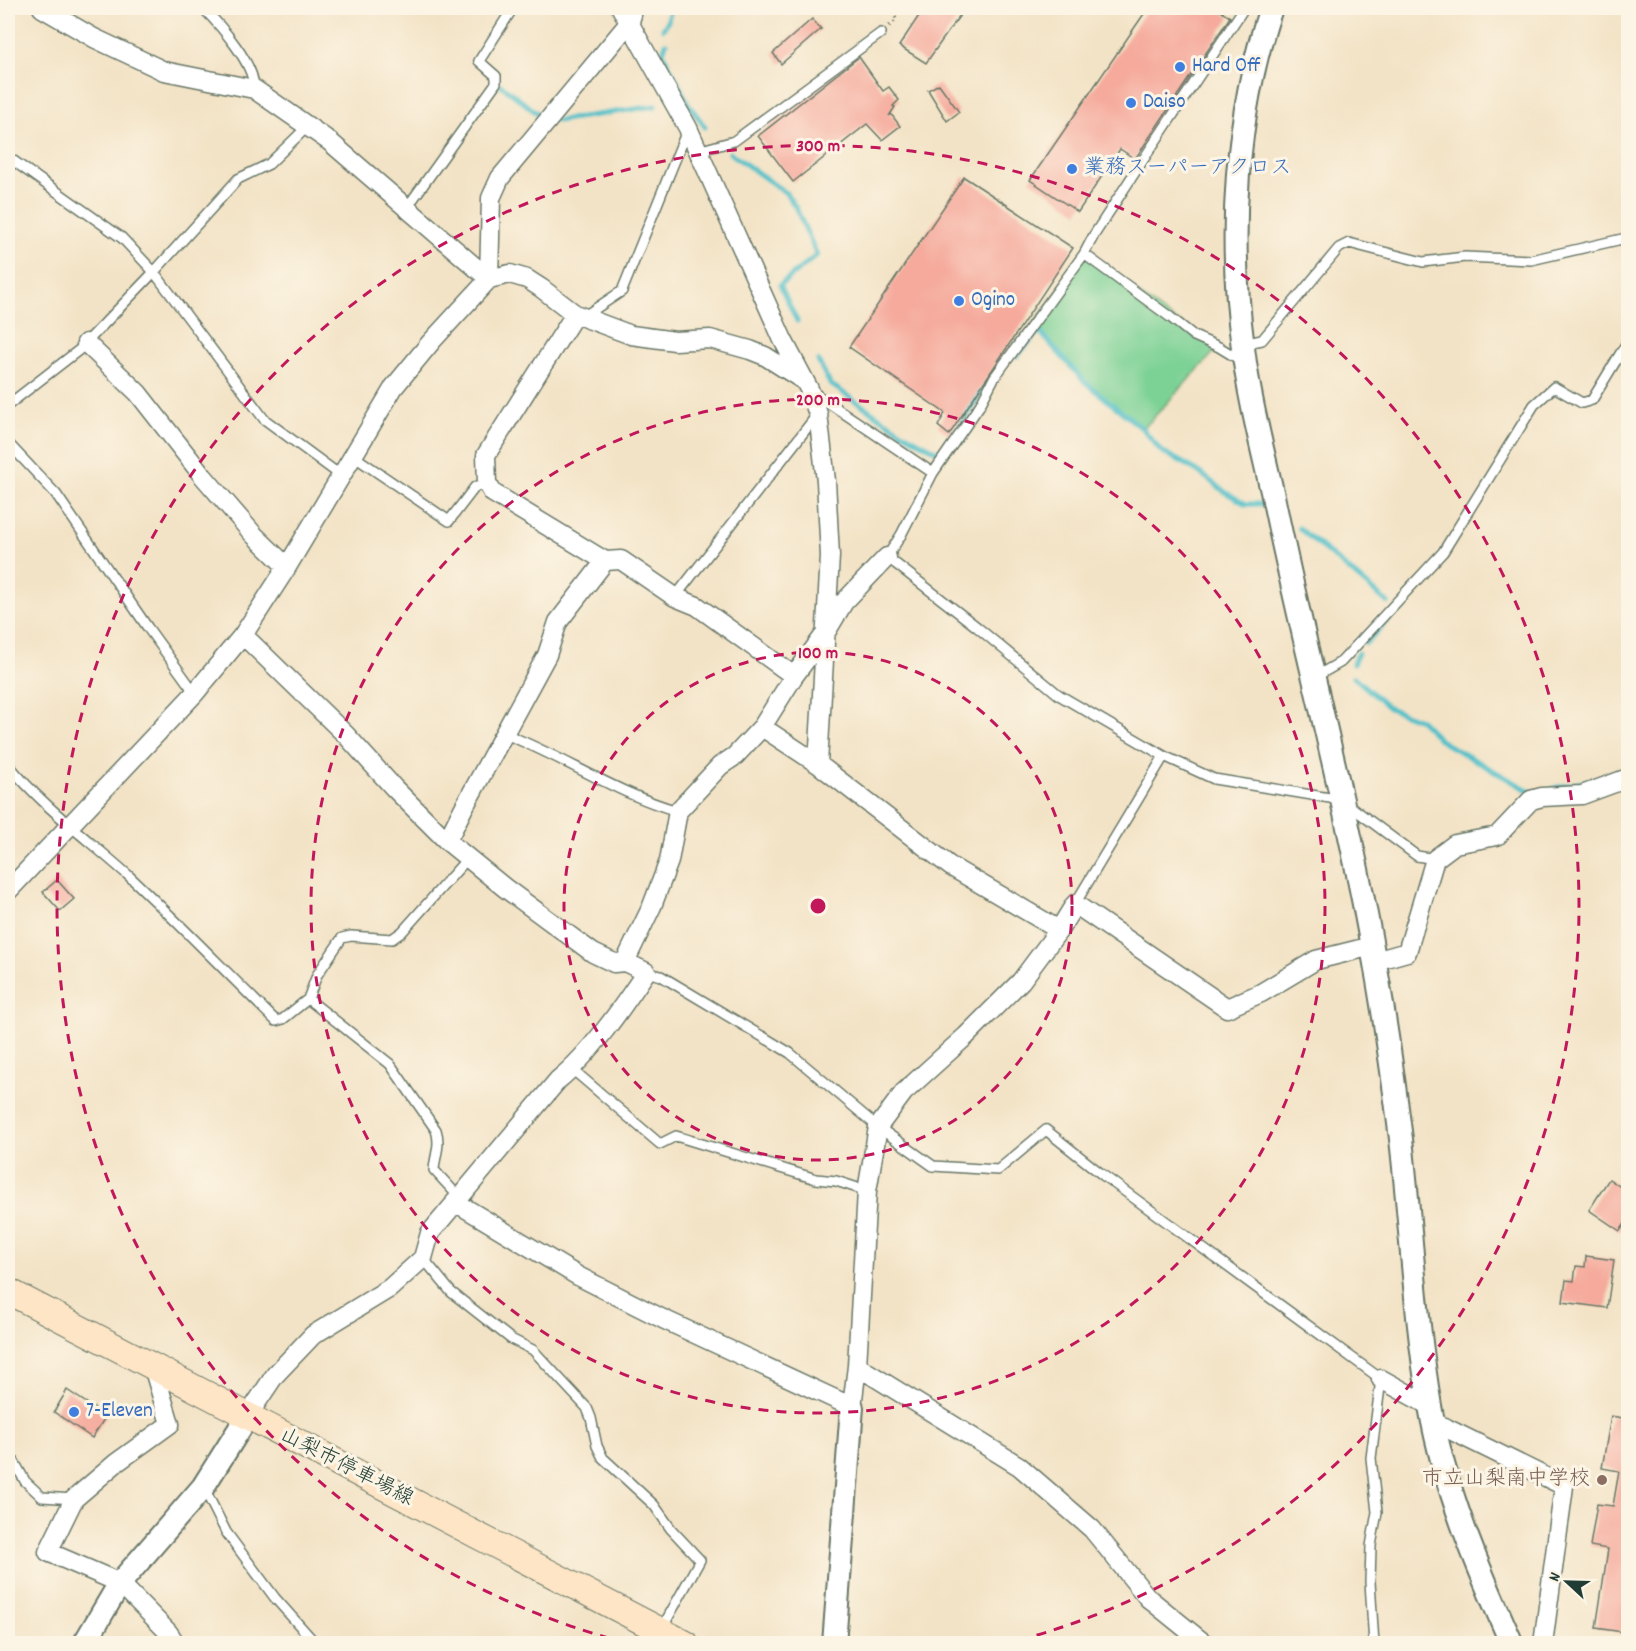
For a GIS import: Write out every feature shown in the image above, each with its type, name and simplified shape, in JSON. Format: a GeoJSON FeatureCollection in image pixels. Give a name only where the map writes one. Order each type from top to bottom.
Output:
{"type":"FeatureCollection","features":[{"type":"Feature","properties":{"kind":"main road","name":"山梨市停車場線"},"geometry":{"type":"LineString","coordinates":[[8,1291],[686,1644]]}},
{"type":"Feature","properties":{"kind":"street"},"geometry":{"type":"LineString","coordinates":[[42,8],[94,38],[164,71],[254,89],[328,141],[489,279]]}},
{"type":"Feature","properties":{"kind":"street"},"geometry":{"type":"LineString","coordinates":[[1271,8],[1262,34],[1247,97],[1236,195],[1237,285],[1243,353],[1287,568],[1342,800],[1373,954],[1401,1138],[1415,1287],[1432,1414],[1461,1519],[1512,1644]]}},
{"type":"Feature","properties":{"kind":"street"},"geometry":{"type":"LineString","coordinates":[[489,279],[491,198],[500,178],[628,13],[688,129],[818,414],[826,481],[830,556],[818,764]]}},
{"type":"Feature","properties":{"kind":"street"},"geometry":{"type":"LineString","coordinates":[[8,889],[195,693],[243,635],[287,567],[394,387],[431,342],[489,279],[510,274],[527,279],[579,315],[631,335],[675,340],[710,339],[750,350],[765,356],[806,384]]}},
{"type":"Feature","properties":{"kind":"street"},"geometry":{"type":"LineString","coordinates":[[579,315],[486,455],[487,483],[493,493],[605,561],[621,560],[675,597],[696,606],[794,676]]}},
{"type":"Feature","properties":{"kind":"street"},"geometry":{"type":"LineString","coordinates":[[86,343],[138,393],[210,484],[253,534],[287,567]]}},
{"type":"Feature","properties":{"kind":"street"},"geometry":{"type":"LineString","coordinates":[[625,963],[652,906],[669,861],[678,811],[720,766],[735,756],[762,727],[844,602],[887,557]]}},
{"type":"Feature","properties":{"kind":"street"},"geometry":{"type":"LineString","coordinates":[[447,842],[547,655],[558,622],[605,561]]}},
{"type":"Feature","properties":{"kind":"street"},"geometry":{"type":"LineString","coordinates":[[85,1643],[120,1583],[203,1487],[276,1375],[313,1335],[390,1288],[423,1258],[430,1233],[558,1080],[572,1069],[628,999],[646,972],[625,963],[614,963],[593,953],[467,859],[394,788],[346,735],[243,635]]}},
{"type":"Feature","properties":{"kind":"street"},"geometry":{"type":"LineString","coordinates":[[762,727],[818,764],[950,866],[1059,930]]}},
{"type":"Feature","properties":{"kind":"street"},"geometry":{"type":"LineString","coordinates":[[834,1644],[857,1366],[867,1191],[878,1127],[904,1092],[966,1036],[1021,981],[1059,930],[1075,904],[1227,1008],[1261,993],[1316,960],[1407,952],[1435,858],[1455,844],[1497,836],[1531,800],[1542,797],[1582,795],[1629,778]]}},
{"type":"Feature","properties":{"kind":"street"},"geometry":{"type":"LineString","coordinates":[[457,1200],[578,1276],[663,1319],[852,1407]]}},
{"type":"Feature","properties":{"kind":"street"},"geometry":{"type":"LineString","coordinates":[[857,1366],[1019,1466],[1092,1529],[1149,1598],[1205,1644]]}},
{"type":"Feature","properties":{"kind":"street"},"geometry":{"type":"LineString","coordinates":[[153,1367],[170,1425],[116,1463],[74,1499],[48,1552],[120,1583],[168,1632],[176,1644]]}},
{"type":"Feature","properties":{"kind":"street"},"geometry":{"type":"LineString","coordinates":[[1381,1379],[1432,1414],[1564,1486],[1544,1644]]}},
{"type":"Feature","properties":{"kind":"lane"},"geometry":{"type":"LineString","coordinates":[[203,8],[227,33],[254,80],[254,89]]}},
{"type":"Feature","properties":{"kind":"lane"},"geometry":{"type":"LineString","coordinates":[[406,209],[496,83],[496,76],[479,61],[513,8]]}},
{"type":"Feature","properties":{"kind":"lane"},"geometry":{"type":"LineString","coordinates":[[1244,8],[1123,190],[1084,254],[994,378],[980,405],[933,472],[901,535],[887,557],[985,633],[1059,696],[1164,756],[1214,779],[1342,800],[1417,856],[1435,858]]}},
{"type":"Feature","properties":{"kind":"lane"},"geometry":{"type":"LineString","coordinates":[[698,151],[734,141],[880,33]]}},
{"type":"Feature","properties":{"kind":"lane"},"geometry":{"type":"LineString","coordinates":[[8,405],[86,343],[238,179],[269,164],[308,126]]}},
{"type":"Feature","properties":{"kind":"lane"},"geometry":{"type":"LineString","coordinates":[[579,315],[622,291],[688,129]]}},
{"type":"Feature","properties":{"kind":"lane"},"geometry":{"type":"LineString","coordinates":[[8,157],[122,238],[154,272],[264,418],[340,475]]}},
{"type":"Feature","properties":{"kind":"lane"},"geometry":{"type":"LineString","coordinates":[[1084,254],[1194,336],[1219,347],[1243,353],[1262,340],[1339,248],[1349,243],[1424,262],[1465,257],[1531,260],[1622,239],[1629,242]]}},
{"type":"Feature","properties":{"kind":"lane"},"geometry":{"type":"LineString","coordinates":[[1313,678],[1341,662],[1443,552],[1534,405],[1554,387],[1582,403],[1592,400],[1629,341]]}},
{"type":"Feature","properties":{"kind":"lane"},"geometry":{"type":"LineString","coordinates":[[806,384],[933,472]]}},
{"type":"Feature","properties":{"kind":"lane"},"geometry":{"type":"LineString","coordinates":[[675,597],[818,414]]}},
{"type":"Feature","properties":{"kind":"lane"},"geometry":{"type":"LineString","coordinates":[[8,443],[56,494],[195,693]]}},
{"type":"Feature","properties":{"kind":"lane"},"geometry":{"type":"LineString","coordinates":[[352,455],[449,521],[475,487],[487,483]]}},
{"type":"Feature","properties":{"kind":"lane"},"geometry":{"type":"LineString","coordinates":[[505,734],[532,744],[656,805],[678,811]]}},
{"type":"Feature","properties":{"kind":"lane"},"geometry":{"type":"LineString","coordinates":[[1075,904],[1164,756]]}},
{"type":"Feature","properties":{"kind":"lane"},"geometry":{"type":"LineString","coordinates":[[8,764],[24,785],[128,876],[276,1021],[283,1019],[308,999],[317,975],[342,938],[351,936],[392,939],[402,932],[467,859]]}},
{"type":"Feature","properties":{"kind":"lane"},"geometry":{"type":"LineString","coordinates":[[646,972],[661,976],[790,1053],[878,1127],[933,1166],[998,1170],[1046,1130],[1104,1176],[1381,1379],[1371,1458],[1377,1512],[1371,1546],[1370,1582],[1374,1644]]}},
{"type":"Feature","properties":{"kind":"lane"},"geometry":{"type":"LineString","coordinates":[[308,999],[390,1064],[436,1130],[440,1142],[434,1170],[457,1200]]}},
{"type":"Feature","properties":{"kind":"lane"},"geometry":{"type":"LineString","coordinates":[[572,1069],[660,1144],[676,1136],[816,1179],[836,1180],[867,1191]]}},
{"type":"Feature","properties":{"kind":"lane"},"geometry":{"type":"LineString","coordinates":[[423,1258],[451,1292],[511,1339],[533,1350],[587,1408],[597,1446],[603,1458],[654,1505],[671,1529],[700,1560],[661,1630]]}},
{"type":"Feature","properties":{"kind":"lane"},"geometry":{"type":"LineString","coordinates":[[8,1451],[25,1481],[42,1497],[74,1499]]}},
{"type":"Feature","properties":{"kind":"lane"},"geometry":{"type":"LineString","coordinates":[[203,1487],[226,1532],[275,1598],[316,1644]]}},
{"type":"Feature","properties":{"kind":"path"},"geometry":{"type":"LineString","coordinates":[[880,33],[897,20],[890,8]]}},
{"type":"Feature","properties":{"kind":"green space"},"geometry":{"type":"Polygon","coordinates":[[[1084,254],[1170,317],[1219,347],[1143,429],[1085,382],[1034,324],[1084,254]]]}},
{"type":"Feature","properties":{"kind":"building"},"geometry":{"type":"Polygon","coordinates":[[[924,8],[965,8],[926,63],[899,46],[924,8]]]}},
{"type":"Feature","properties":{"kind":"building"},"geometry":{"type":"Polygon","coordinates":[[[1148,8],[1216,8],[1230,17],[1135,159],[1120,149],[1078,212],[1030,180],[1148,8]]]}},
{"type":"Feature","properties":{"kind":"building"},"geometry":{"type":"Polygon","coordinates":[[[812,19],[821,29],[781,64],[773,53],[812,19]]]}},
{"type":"Feature","properties":{"kind":"building"},"geometry":{"type":"Polygon","coordinates":[[[859,57],[883,91],[889,87],[899,100],[893,106],[895,107],[889,116],[891,114],[900,126],[882,140],[867,124],[793,182],[758,136],[859,57]]]}},
{"type":"Feature","properties":{"kind":"building"},"geometry":{"type":"Polygon","coordinates":[[[939,84],[959,112],[947,121],[928,90],[939,84]]]}},
{"type":"Feature","properties":{"kind":"building","name":"Ogino"},"geometry":{"type":"Polygon","coordinates":[[[964,177],[1073,248],[949,435],[938,426],[945,413],[849,347],[964,177]]]}},
{"type":"Feature","properties":{"kind":"building"},"geometry":{"type":"Polygon","coordinates":[[[57,880],[74,899],[60,911],[43,892],[57,880]]]}},
{"type":"Feature","properties":{"kind":"building"},"geometry":{"type":"Polygon","coordinates":[[[1609,1179],[1629,1193],[1629,1218],[1620,1231],[1589,1210],[1609,1179]]]}},
{"type":"Feature","properties":{"kind":"building"},"geometry":{"type":"Polygon","coordinates":[[[1586,1256],[1614,1260],[1607,1308],[1563,1302],[1566,1280],[1574,1281],[1576,1266],[1585,1267],[1586,1256]]]}},
{"type":"Feature","properties":{"kind":"building"},"geometry":{"type":"Polygon","coordinates":[[[67,1390],[106,1416],[92,1438],[54,1412],[67,1390]]]}},
{"type":"Feature","properties":{"kind":"building"},"geometry":{"type":"Polygon","coordinates":[[[1611,1416],[1629,1419],[1629,1633],[1596,1628],[1608,1549],[1590,1546],[1597,1504],[1613,1506],[1619,1471],[1602,1468],[1611,1416]]]}},
{"type":"Feature","properties":{"kind":"waterway"},"geometry":{"type":"LineString","coordinates":[[663,29],[668,21],[670,8]]}},
{"type":"Feature","properties":{"kind":"waterway"},"geometry":{"type":"LineString","coordinates":[[666,43],[663,53],[689,105],[705,127]]}},
{"type":"Feature","properties":{"kind":"waterway"},"geometry":{"type":"LineString","coordinates":[[501,85],[542,117]]}},
{"type":"Feature","properties":{"kind":"waterway"},"geometry":{"type":"LineString","coordinates":[[557,121],[655,106]]}},
{"type":"Feature","properties":{"kind":"waterway"},"geometry":{"type":"LineString","coordinates":[[730,153],[786,193],[796,208],[817,255],[780,285],[797,321]]}},
{"type":"Feature","properties":{"kind":"waterway"},"geometry":{"type":"LineString","coordinates":[[1017,356],[1039,331],[1085,382],[1143,429],[1161,451],[1196,470],[1225,492],[1246,504],[1265,504]]}},
{"type":"Feature","properties":{"kind":"waterway"},"geometry":{"type":"LineString","coordinates":[[818,361],[830,384],[905,434],[942,454],[945,450]]}},
{"type":"Feature","properties":{"kind":"waterway"},"geometry":{"type":"LineString","coordinates":[[956,432],[985,387]]}},
{"type":"Feature","properties":{"kind":"waterway"},"geometry":{"type":"LineString","coordinates":[[1299,528],[1388,603]]}},
{"type":"Feature","properties":{"kind":"waterway"},"geometry":{"type":"LineString","coordinates":[[1366,643],[1395,612]]}},
{"type":"Feature","properties":{"kind":"waterway"},"geometry":{"type":"LineString","coordinates":[[1353,664],[1358,653]]}},
{"type":"Feature","properties":{"kind":"waterway"},"geometry":{"type":"LineString","coordinates":[[1354,677],[1389,708],[1420,720],[1441,741],[1533,793]]}},
{"type":"Feature","properties":{"kind":"waterway"},"geometry":{"type":"LineString","coordinates":[[1554,788],[1590,781],[1628,768]]}},
{"type":"Feature","properties":{"kind":"place","name":"Hard Off"},"geometry":{"type":"Point","coordinates":[1180,67]}},
{"type":"Feature","properties":{"kind":"place","name":"Daiso"},"geometry":{"type":"Point","coordinates":[1131,103]}},
{"type":"Feature","properties":{"kind":"place","name":"業務スーパーアクロス"},"geometry":{"type":"Point","coordinates":[1072,169]}},
{"type":"Feature","properties":{"kind":"place","name":"Ogino"},"geometry":{"type":"Point","coordinates":[959,301]}},
{"type":"Feature","properties":{"kind":"place","name":"7-Eleven"},"geometry":{"type":"Point","coordinates":[74,1412]}},
{"type":"Feature","properties":{"kind":"place","name":"市立山梨南中学校"},"geometry":{"type":"Point","coordinates":[1602,1480]}}]}
